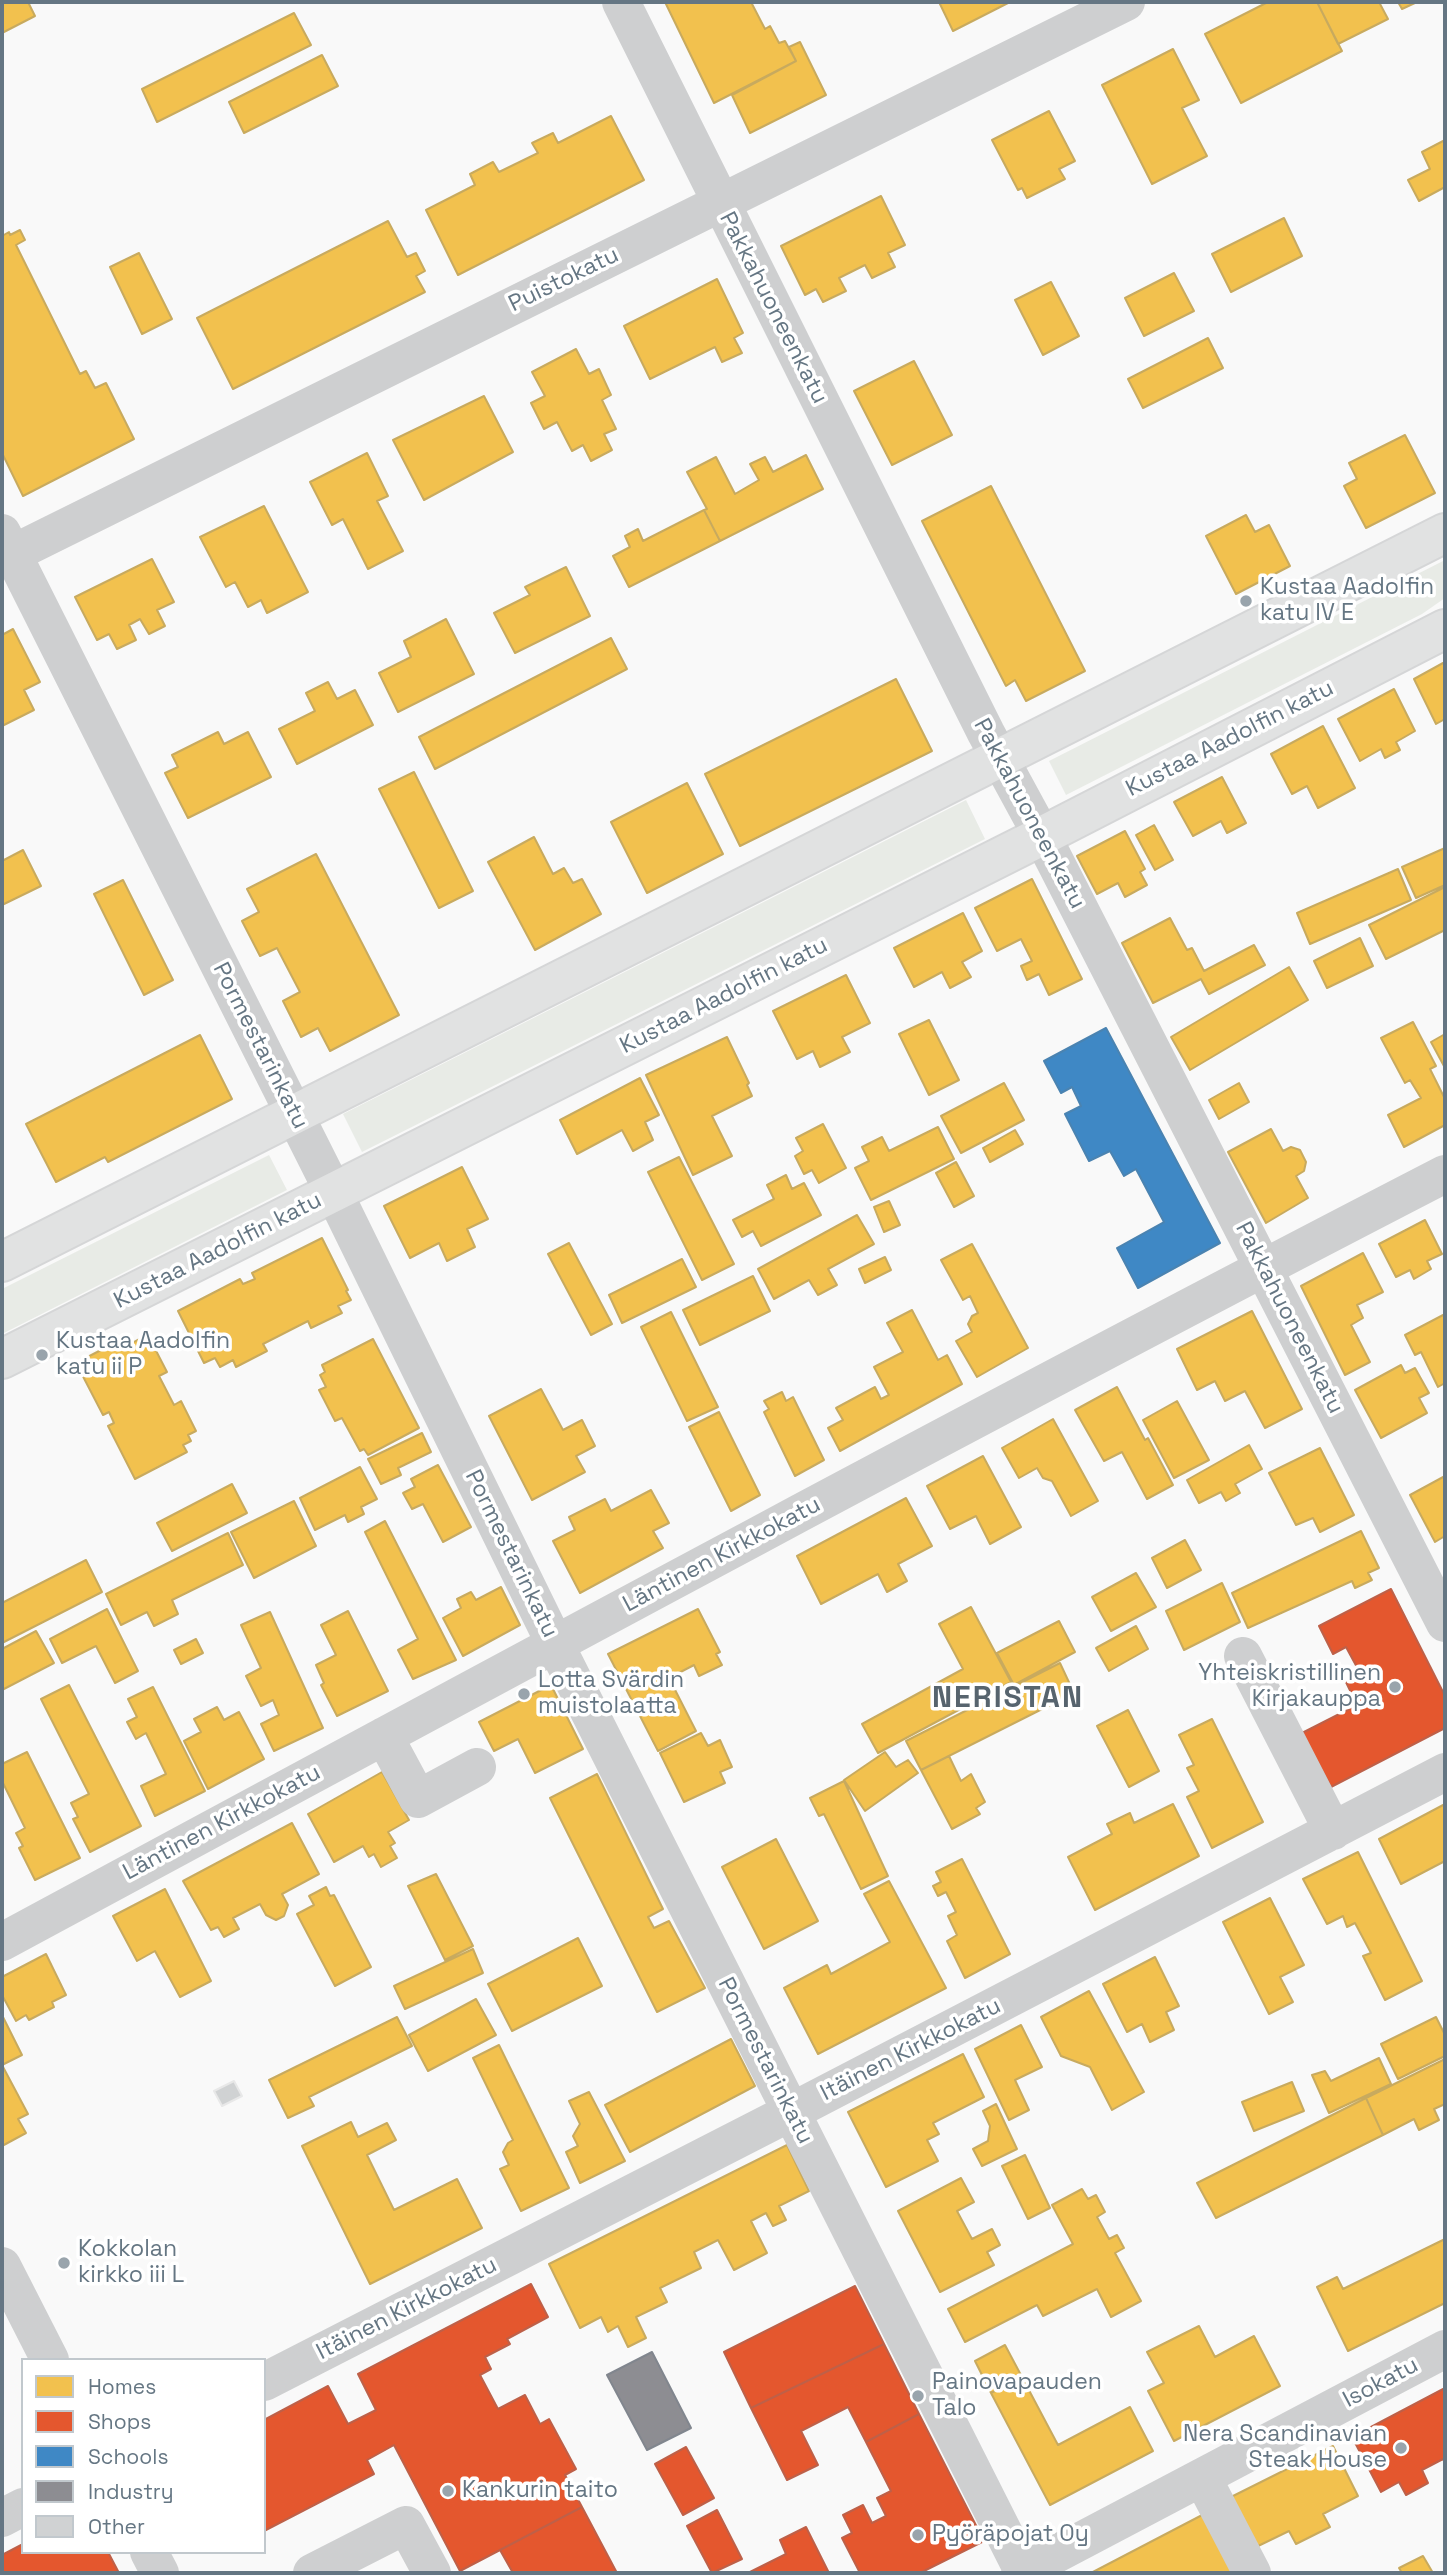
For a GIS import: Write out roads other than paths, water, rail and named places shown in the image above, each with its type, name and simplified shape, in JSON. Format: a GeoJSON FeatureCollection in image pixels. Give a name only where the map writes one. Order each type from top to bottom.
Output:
{"type":"FeatureCollection","features":[{"type":"Feature","properties":{"kind":"main road"},"geometry":{"type":"LineString","coordinates":[[2,1262],[1001,760],[1445,533]]}},
{"type":"Feature","properties":{"kind":"main road","name":"Kustaa Aadolfin katu"},"geometry":{"type":"LineString","coordinates":[[2,1359],[1042,836],[1445,629]]}},
{"type":"Feature","properties":{"kind":"street","name":"Pakkahuoneenkatu"},"geometry":{"type":"LineString","coordinates":[[621,2],[1001,760],[1445,1623]]}},
{"type":"Feature","properties":{"kind":"street","name":"Puistokatu"},"geometry":{"type":"LineString","coordinates":[[5,549],[1126,2]]}},
{"type":"Feature","properties":{"kind":"street","name":"Pormestarinkatu"},"geometry":{"type":"LineString","coordinates":[[5,549],[295,1115],[555,1644],[1022,2573]]}},
{"type":"Feature","properties":{"kind":"street","name":"Läntinen Kirkkokatu"},"geometry":{"type":"LineString","coordinates":[[2,1942],[555,1644],[1445,1174]]}},
{"type":"Feature","properties":{"kind":"street"},"geometry":{"type":"LineString","coordinates":[[1242,1656],[1333,1830]]}},
{"type":"Feature","properties":{"kind":"street"},"geometry":{"type":"LineString","coordinates":[[384,1736],[418,1799],[477,1767]]}},
{"type":"Feature","properties":{"kind":"street","name":"Itäinen Kirkkokatu"},"geometry":{"type":"LineString","coordinates":[[266,2381],[1445,1772]]}},
{"type":"Feature","properties":{"kind":"street"},"geometry":{"type":"LineString","coordinates":[[2,2266],[49,2358]]}},
{"type":"Feature","properties":{"kind":"street","name":"Isokatu"},"geometry":{"type":"LineString","coordinates":[[1022,2573],[1445,2349]]}},
{"type":"Feature","properties":{"kind":"street"},"geometry":{"type":"LineString","coordinates":[[1202,2477],[1252,2573]]}},
{"type":"Feature","properties":{"kind":"street"},"geometry":{"type":"LineString","coordinates":[[2,2518],[21,2508]]}},
{"type":"Feature","properties":{"kind":"street"},"geometry":{"type":"LineString","coordinates":[[312,2573],[407,2525],[432,2573]]}},
{"type":"Feature","properties":{"kind":"street"},"geometry":{"type":"LineString","coordinates":[[150,2554],[160,2573]]}},
{"type":"Feature","properties":{"kind":"place","name":"Kustaa Aadolfin katu IV E"},"geometry":{"type":"Point","coordinates":[1246,601]}},
{"type":"Feature","properties":{"kind":"place","name":"Kustaa Aadolfin katu ii P"},"geometry":{"type":"Point","coordinates":[42,1355]}},
{"type":"Feature","properties":{"kind":"place","name":"Yhteiskristillinen Kirjakauppa"},"geometry":{"type":"Point","coordinates":[1395,1687]}},
{"type":"Feature","properties":{"kind":"place","name":"Lotta Svärdin muistolaatta"},"geometry":{"type":"Point","coordinates":[524,1694]}},
{"type":"Feature","properties":{"kind":"place","name":"Kokkolan kirkko iii L"},"geometry":{"type":"Point","coordinates":[64,2263]}},
{"type":"Feature","properties":{"kind":"place","name":"Painovapauden Talo"},"geometry":{"type":"Point","coordinates":[918,2396]}},
{"type":"Feature","properties":{"kind":"place","name":"Nera Scandinavian Steak House"},"geometry":{"type":"Point","coordinates":[1401,2448]}},
{"type":"Feature","properties":{"kind":"place","name":"Kankurin taito"},"geometry":{"type":"Point","coordinates":[448,2491]}},
{"type":"Feature","properties":{"kind":"place","name":"Pyöräpojat Oy"},"geometry":{"type":"Point","coordinates":[918,2535]}},
{"type":"Feature","properties":{"kind":"district","name":"NERISTAN"},"geometry":{"type":"Point","coordinates":[1008,1699]}}]}
